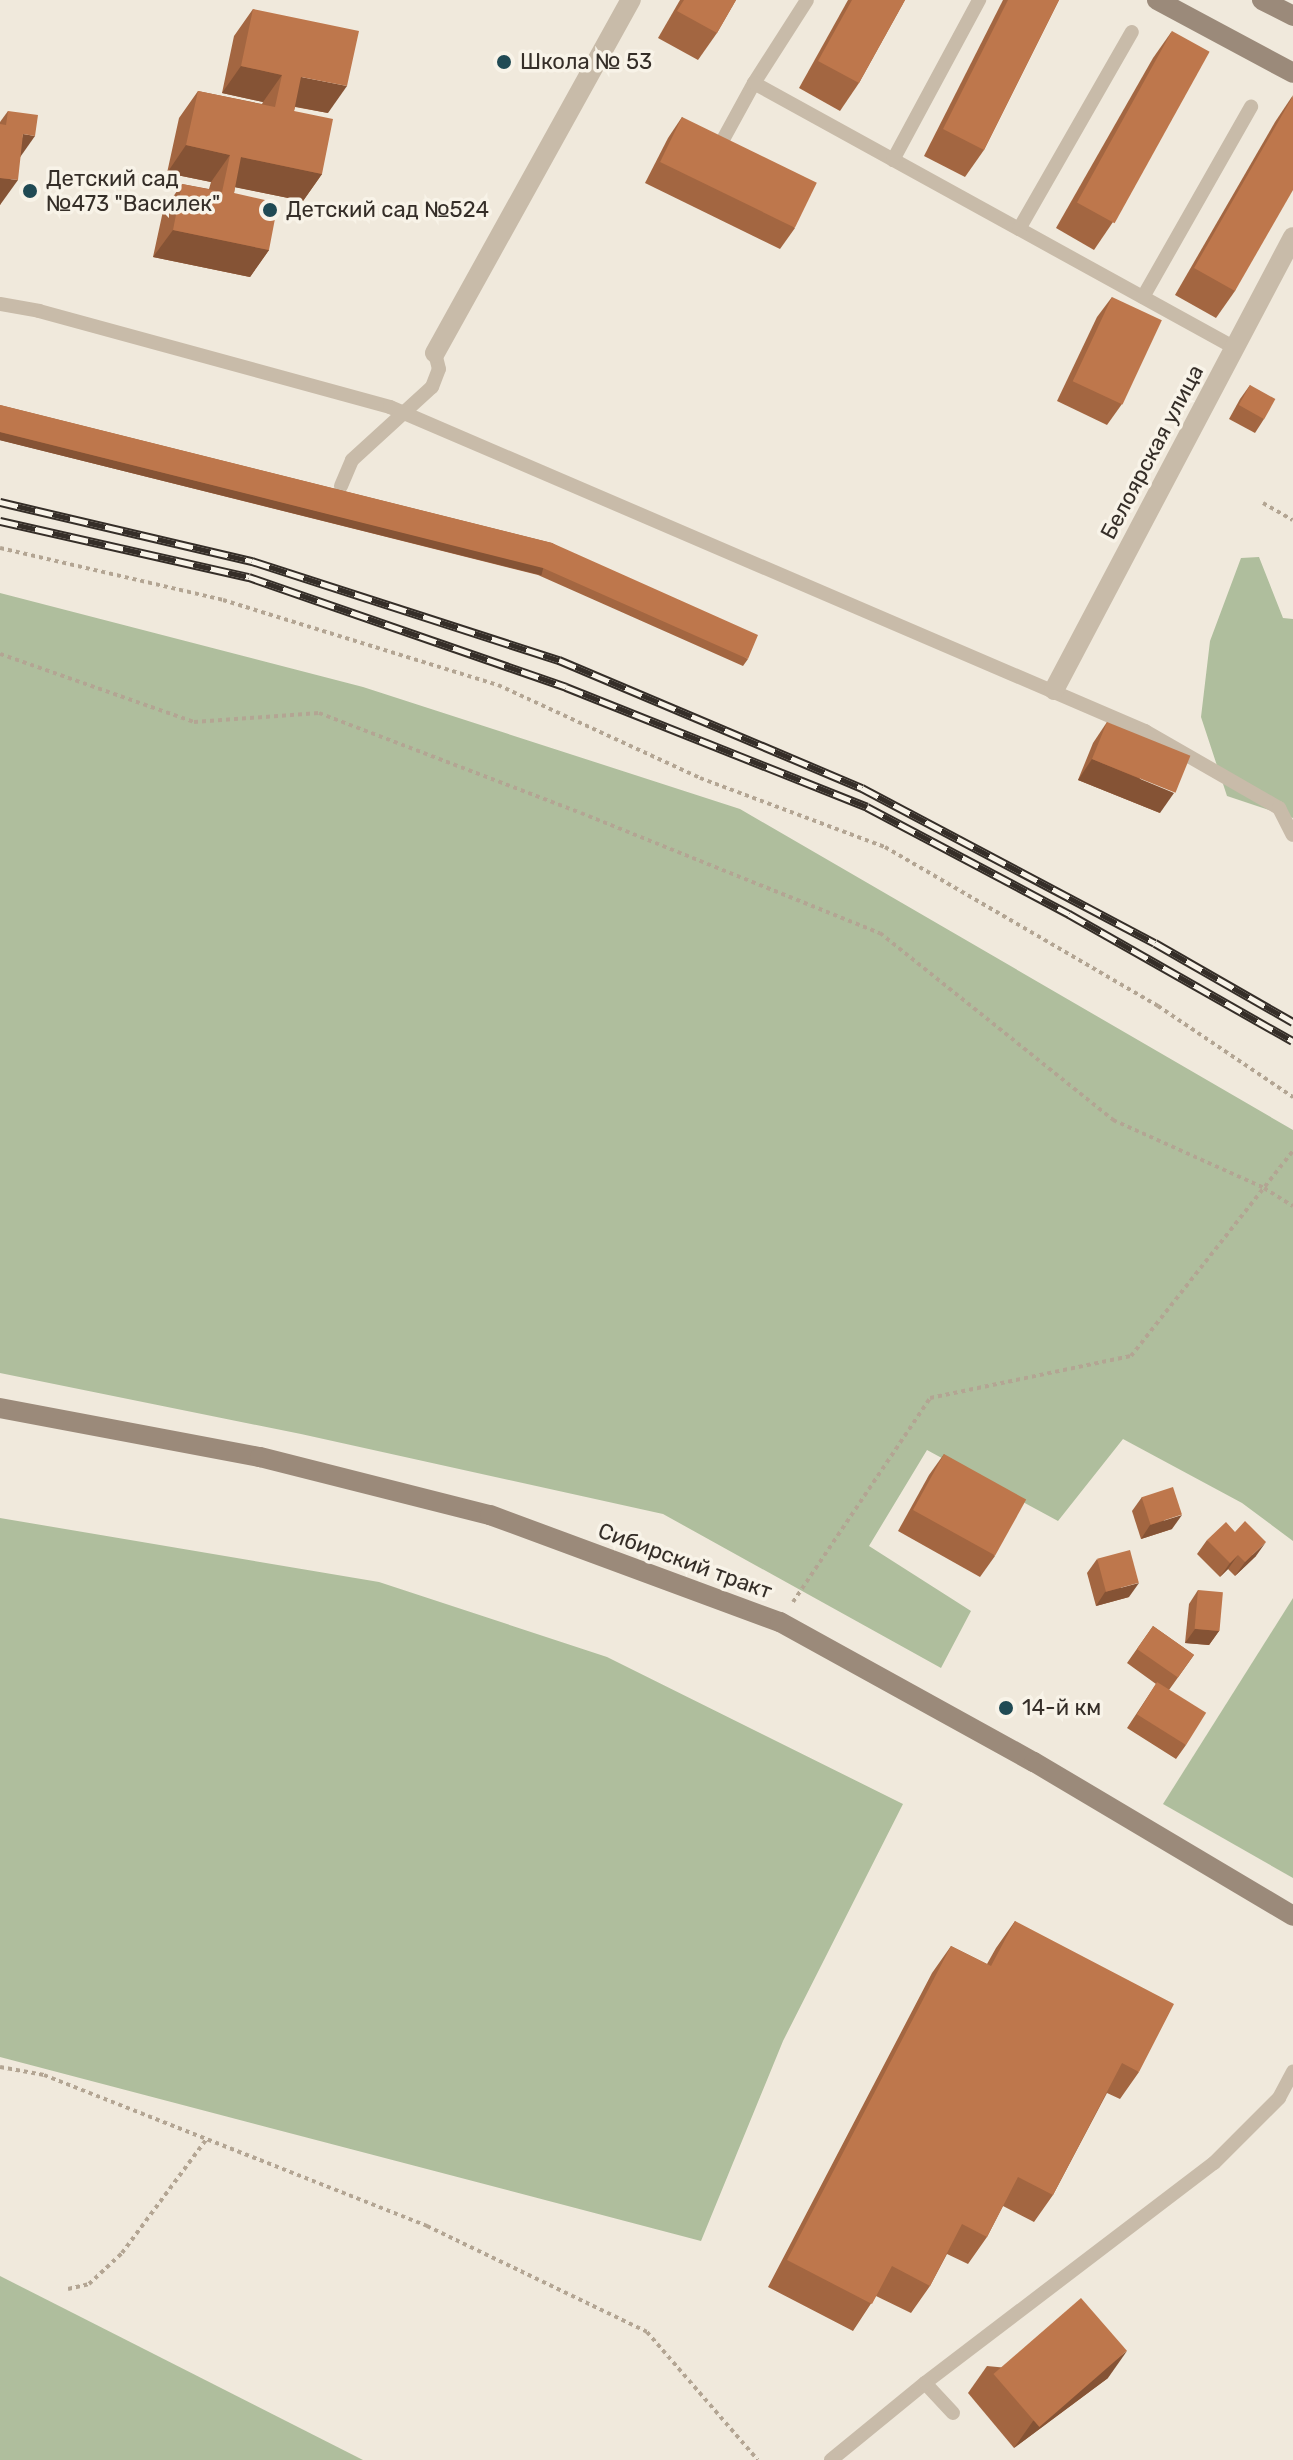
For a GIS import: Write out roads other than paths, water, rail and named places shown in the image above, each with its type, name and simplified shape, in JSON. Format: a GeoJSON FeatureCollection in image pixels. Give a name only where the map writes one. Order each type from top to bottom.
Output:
{"type":"FeatureCollection","features":[{"type":"Feature","properties":{"kind":"main road"},"geometry":{"type":"LineString","coordinates":[[1157,0],[1293,73]]}},
{"type":"Feature","properties":{"kind":"main road"},"geometry":{"type":"LineString","coordinates":[[1262,0],[1293,16]]}},
{"type":"Feature","properties":{"kind":"main road","name":"Сибирский тракт"},"geometry":{"type":"LineString","coordinates":[[0,1408],[260,1457],[490,1515],[780,1622],[1034,1762],[1293,1916]]}},
{"type":"Feature","properties":{"kind":"street"},"geometry":{"type":"LineString","coordinates":[[435,353],[631,0]]}},
{"type":"Feature","properties":{"kind":"street","name":"Белоярская улица"},"geometry":{"type":"LineString","coordinates":[[1054,690],[1293,237]]}},
{"type":"Feature","properties":{"kind":"lane"},"geometry":{"type":"LineString","coordinates":[[719,147],[754,83],[807,0]]}},
{"type":"Feature","properties":{"kind":"lane"},"geometry":{"type":"LineString","coordinates":[[893,160],[979,0]]}},
{"type":"Feature","properties":{"kind":"lane"},"geometry":{"type":"LineString","coordinates":[[1019,229],[1132,32]]}},
{"type":"Feature","properties":{"kind":"lane"},"geometry":{"type":"LineString","coordinates":[[754,83],[1235,348]]}},
{"type":"Feature","properties":{"kind":"lane"},"geometry":{"type":"LineString","coordinates":[[1143,297],[1251,107]]}},
{"type":"Feature","properties":{"kind":"lane"},"geometry":{"type":"LineString","coordinates":[[0,304],[53,314],[405,413],[1145,731],[1279,808],[1293,835]]}},
{"type":"Feature","properties":{"kind":"lane"},"geometry":{"type":"LineString","coordinates":[[341,486],[352,460],[432,387],[439,369],[435,353]]}},
{"type":"Feature","properties":{"kind":"lane"},"geometry":{"type":"LineString","coordinates":[[831,2460],[925,2383],[1214,2163],[1279,2098],[1293,2072]]}},
{"type":"Feature","properties":{"kind":"lane"},"geometry":{"type":"LineString","coordinates":[[925,2383],[953,2413]]}},
{"type":"Feature","properties":{"kind":"railway"},"geometry":{"type":"LineString","coordinates":[[0,502],[252,561],[559,660],[862,788],[1155,943],[1293,1022]]}},
{"type":"Feature","properties":{"kind":"railway"},"geometry":{"type":"LineString","coordinates":[[0,521],[249,577],[566,687],[867,807],[1069,914],[1293,1041]]}},
{"type":"Feature","properties":{"kind":"place","name":"Школа № 53"},"geometry":{"type":"Point","coordinates":[504,62]}},
{"type":"Feature","properties":{"kind":"place","name":"Детский сад №473 \"Василек\""},"geometry":{"type":"Point","coordinates":[30,191]}},
{"type":"Feature","properties":{"kind":"place","name":"Детский сад №524"},"geometry":{"type":"Point","coordinates":[270,210]}},
{"type":"Feature","properties":{"kind":"place","name":"14-й км"},"geometry":{"type":"Point","coordinates":[1006,1708]}}]}
